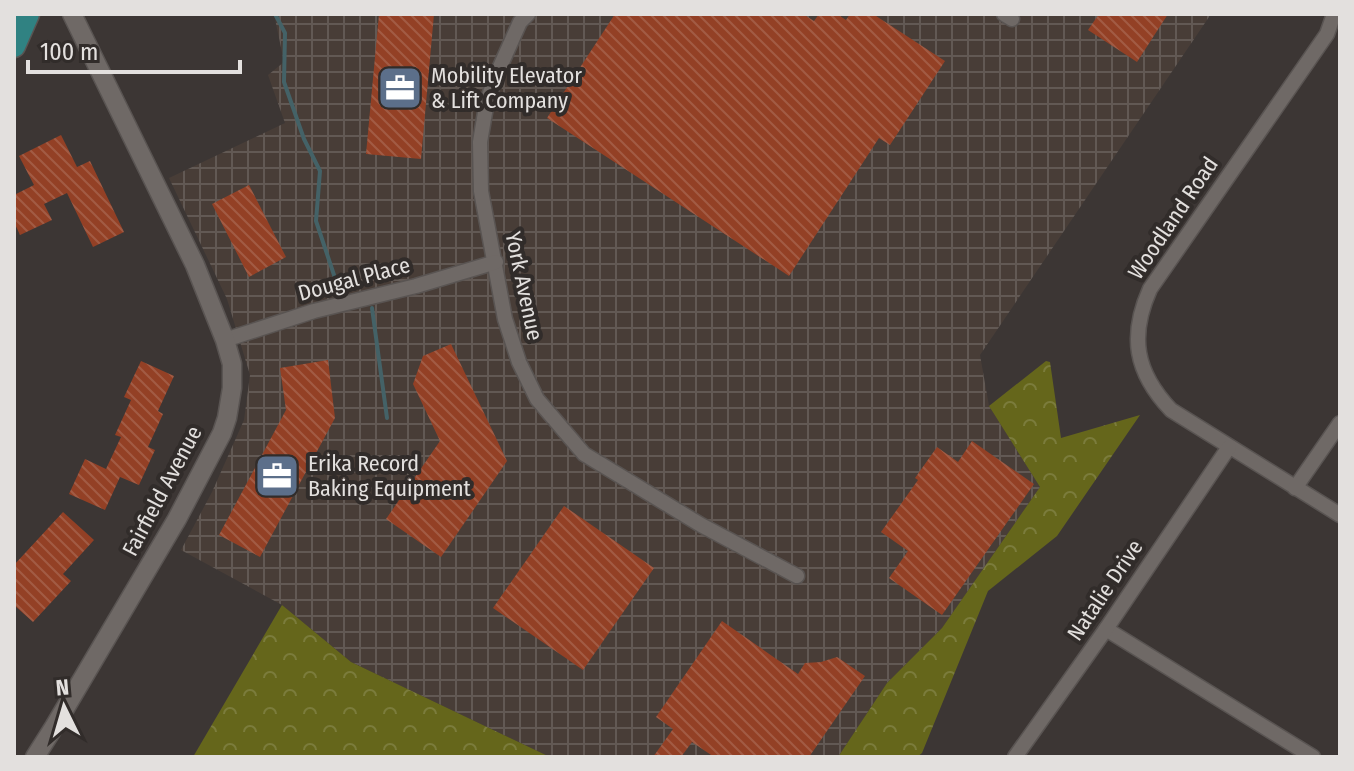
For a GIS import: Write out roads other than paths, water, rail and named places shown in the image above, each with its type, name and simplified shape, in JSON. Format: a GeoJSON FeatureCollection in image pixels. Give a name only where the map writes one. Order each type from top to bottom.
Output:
{"type":"FeatureCollection","features":[{"type":"Feature","properties":{"kind":"main road"},"geometry":{"type":"LineString","coordinates":[[14,46],[28,14]]}},
{"type":"Feature","properties":{"kind":"street","name":"Fairfield Avenue"},"geometry":{"type":"LineString","coordinates":[[35,757],[177,519],[222,433],[232,388],[232,364],[225,340],[195,265],[72,14]]}},
{"type":"Feature","properties":{"kind":"street","name":"York Avenue"},"geometry":{"type":"LineString","coordinates":[[528,14],[520,22],[499,69],[487,101],[480,142],[481,191],[505,319],[519,362],[537,399],[584,454],[701,525],[797,576]]}},
{"type":"Feature","properties":{"kind":"street","name":"Woodland Road"},"geometry":{"type":"LineString","coordinates":[[1334,14],[1327,34],[1155,280],[1139,318],[1137,338],[1146,378],[1157,396],[1179,417],[1340,515]]}},
{"type":"Feature","properties":{"kind":"street","name":"Dougal Place"},"geometry":{"type":"LineString","coordinates":[[225,340],[314,311],[496,262]]}},
{"type":"Feature","properties":{"kind":"street"},"geometry":{"type":"LineString","coordinates":[[1295,488],[1340,423]]}},
{"type":"Feature","properties":{"kind":"street","name":"Natalie Drive"},"geometry":{"type":"LineString","coordinates":[[1015,757],[1229,447]]}},
{"type":"Feature","properties":{"kind":"street"},"geometry":{"type":"LineString","coordinates":[[1106,629],[1313,757]]}},
{"type":"Feature","properties":{"kind":"waterway"},"geometry":{"type":"LineString","coordinates":[[275,14],[285,33],[284,82],[304,139],[320,171],[316,221],[335,278]]}},
{"type":"Feature","properties":{"kind":"waterway"},"geometry":{"type":"LineString","coordinates":[[372,308],[387,418]]}},
{"type":"Feature","properties":{"kind":"place","name":"Mobility Elevator & Lift Company"},"geometry":{"type":"Point","coordinates":[400,88]}},
{"type":"Feature","properties":{"kind":"place","name":"Erika Record Baking Equipment"},"geometry":{"type":"Point","coordinates":[277,476]}}]}
